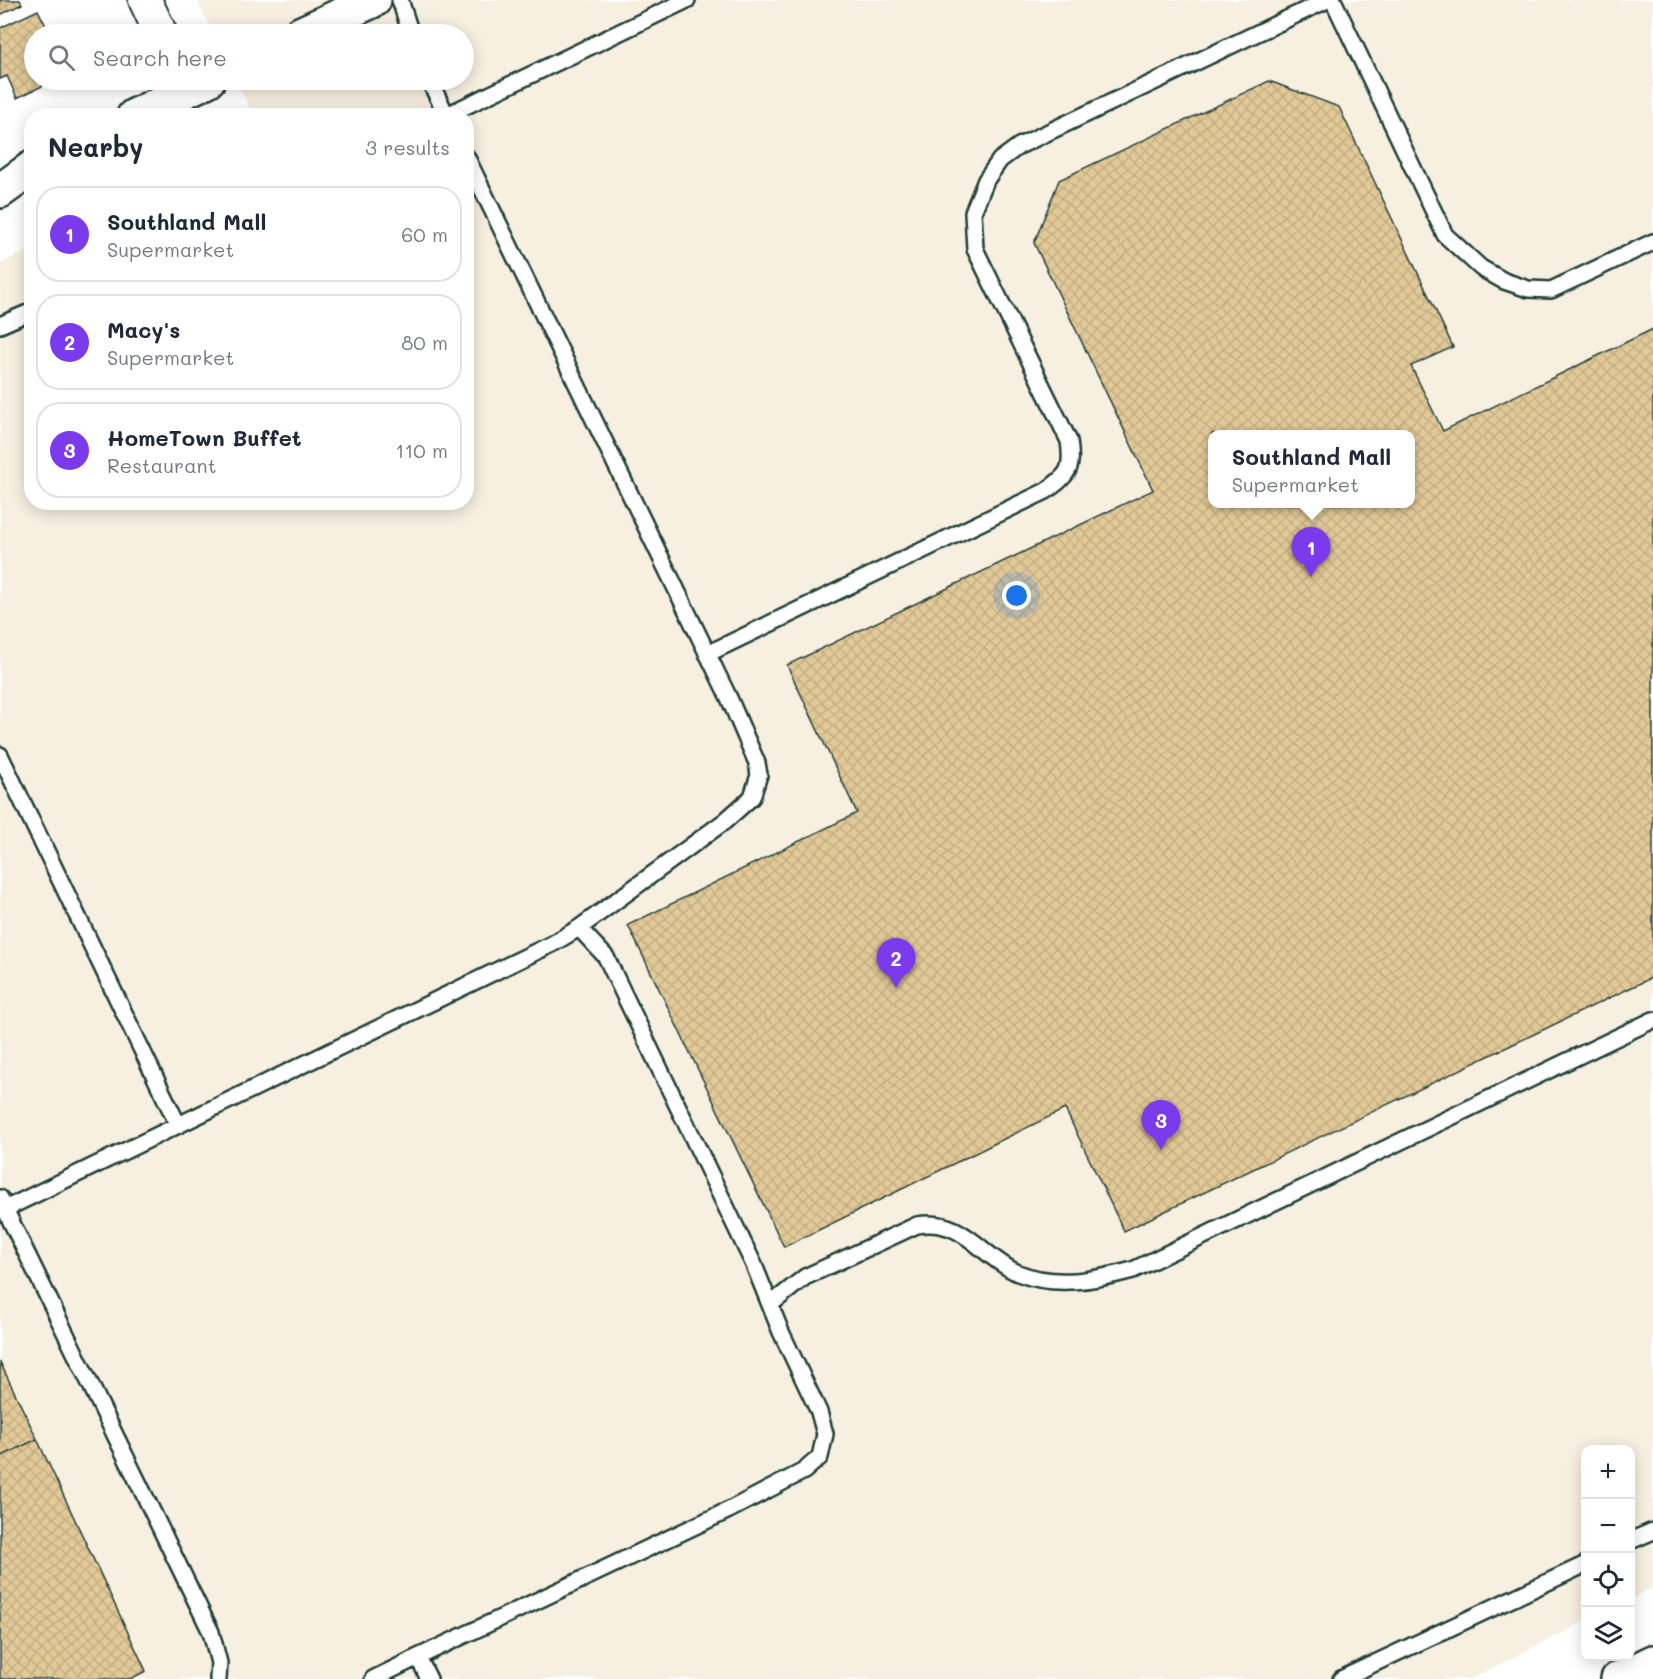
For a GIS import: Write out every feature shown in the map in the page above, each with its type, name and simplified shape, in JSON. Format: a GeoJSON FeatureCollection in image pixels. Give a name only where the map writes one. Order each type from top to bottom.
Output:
{"type":"FeatureCollection","features":[{"type":"Feature","properties":{"kind":"main road"},"geometry":{"type":"LineString","coordinates":[[322,24],[374,0]]}},
{"type":"Feature","properties":{"kind":"main road"},"geometry":{"type":"LineString","coordinates":[[148,108],[180,90]]}},
{"type":"Feature","properties":{"kind":"main road"},"geometry":{"type":"LineString","coordinates":[[0,191],[24,174]]}},
{"type":"Feature","properties":{"kind":"street"},"geometry":{"type":"LineString","coordinates":[[145,0],[156,24]]}},
{"type":"Feature","properties":{"kind":"lane"},"geometry":{"type":"LineString","coordinates":[[400,0],[408,24]]}},
{"type":"Feature","properties":{"kind":"lane"},"geometry":{"type":"LineString","coordinates":[[461,108],[687,0]]}},
{"type":"Feature","properties":{"kind":"lane"},"geometry":{"type":"LineString","coordinates":[[707,654],[1046,491],[1066,476],[1071,461],[1069,441],[975,249],[973,212],[986,180],[1000,160],[1019,146],[1327,0]]}},
{"type":"Feature","properties":{"kind":"lane"},"geometry":{"type":"LineString","coordinates":[[1333,0],[1445,235],[1481,268],[1504,281],[1528,289],[1551,290],[1653,242]]}},
{"type":"Feature","properties":{"kind":"lane"},"geometry":{"type":"LineString","coordinates":[[434,90],[443,108]]}},
{"type":"Feature","properties":{"kind":"lane"},"geometry":{"type":"LineString","coordinates":[[218,1679],[219,1663],[211,1632],[3,1204],[178,1125],[552,944],[579,928],[725,821],[752,797],[759,775],[757,763],[707,654],[474,173]]}},
{"type":"Feature","properties":{"kind":"lane"},"geometry":{"type":"LineString","coordinates":[[0,325],[24,314]]}},
{"type":"Feature","properties":{"kind":"lane"},"geometry":{"type":"LineString","coordinates":[[0,755],[178,1125]]}},
{"type":"Feature","properties":{"kind":"lane"},"geometry":{"type":"LineString","coordinates":[[373,1679],[729,1510],[804,1471],[820,1457],[825,1434],[819,1412],[754,1264],[606,957],[579,928]]}},
{"type":"Feature","properties":{"kind":"lane"},"geometry":{"type":"LineString","coordinates":[[771,1305],[807,1276],[917,1225],[934,1222],[956,1229],[1018,1273],[1056,1281],[1094,1280],[1133,1270],[1653,1020]]}},
{"type":"Feature","properties":{"kind":"lane"},"geometry":{"type":"LineString","coordinates":[[1635,1539],[1653,1531]]}},
{"type":"Feature","properties":{"kind":"lane"},"geometry":{"type":"LineString","coordinates":[[1341,1679],[1581,1566]]}},
{"type":"Feature","properties":{"kind":"lane"},"geometry":{"type":"LineString","coordinates":[[418,1657],[429,1679]]}},
{"type":"Feature","properties":{"kind":"shaded area"},"geometry":{"type":"Polygon","coordinates":[[[197,0],[1653,0],[1653,1587],[1635,1597],[1635,1445],[1581,1445],[1581,1623],[1470,1679],[0,1679],[0,264],[24,252],[24,510],[474,510],[474,108],[250,108],[241,90],[474,90],[474,24],[209,24],[197,0]]]}},
{"type":"Feature","properties":{"kind":"building"},"geometry":{"type":"Polygon","coordinates":[[[0,0],[20,0],[22,4],[0,15],[0,0]]]}},
{"type":"Feature","properties":{"kind":"building"},"geometry":{"type":"Polygon","coordinates":[[[38,10],[45,24],[24,24],[24,90],[34,90],[17,98],[7,76],[0,79],[0,28],[38,10]]]}},
{"type":"Feature","properties":{"kind":"building"},"geometry":{"type":"Polygon","coordinates":[[[1269,81],[1339,107],[1453,347],[1411,366],[1443,431],[1653,329],[1653,977],[1124,1231],[1065,1109],[784,1247],[628,925],[857,813],[787,665],[1153,490],[1034,243],[1059,180],[1269,81]]]}},
{"type":"Feature","properties":{"kind":"building"},"geometry":{"type":"Polygon","coordinates":[[[0,1362],[37,1439],[0,1457],[0,1362]]]}},
{"type":"Feature","properties":{"kind":"building"},"geometry":{"type":"Polygon","coordinates":[[[37,1439],[146,1671],[130,1679],[0,1679],[0,1457],[37,1439]]]}},
{"type":"Feature","properties":{"kind":"place","name":"Southland Mall"},"geometry":{"type":"Point","coordinates":[1311,577]}},
{"type":"Feature","properties":{"kind":"place","name":"Macy's"},"geometry":{"type":"Point","coordinates":[896,988]}},
{"type":"Feature","properties":{"kind":"place","name":"HomeTown Buffet"},"geometry":{"type":"Point","coordinates":[1161,1150]}}]}
